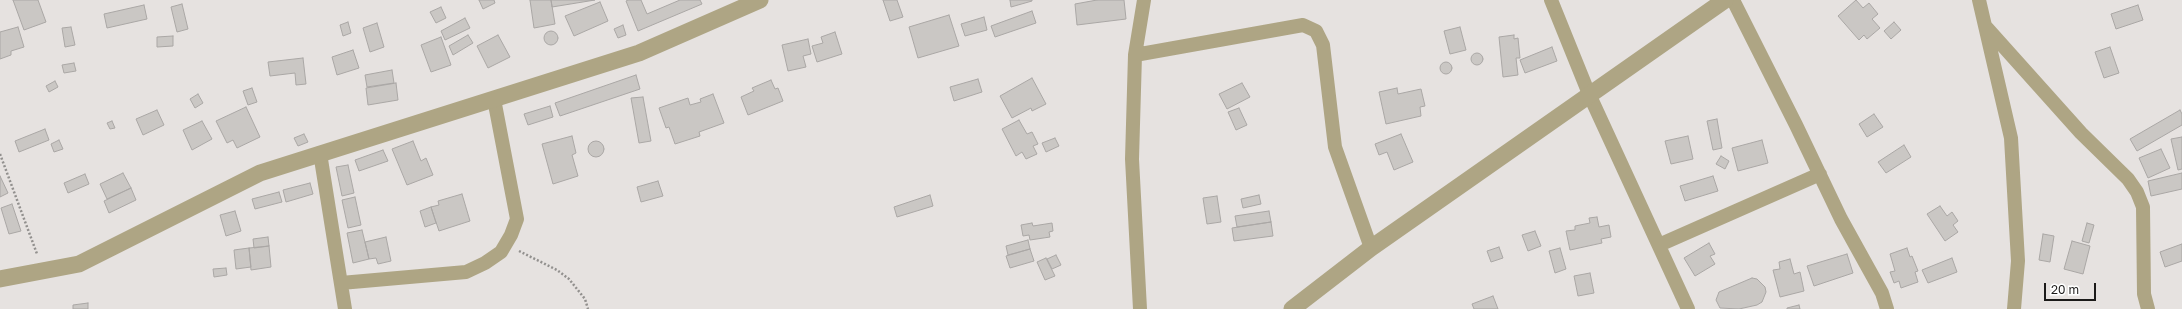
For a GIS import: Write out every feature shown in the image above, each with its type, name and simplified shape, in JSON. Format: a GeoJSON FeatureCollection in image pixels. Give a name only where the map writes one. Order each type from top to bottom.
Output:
{"type":"FeatureCollection","features":[{"type":"Feature","properties":{"kind":"street"},"geometry":{"type":"LineString","coordinates":[[0,279],[44,272],[79,264],[92,259],[247,179],[320,153],[639,53],[760,0]]}},
{"type":"Feature","properties":{"kind":"street"},"geometry":{"type":"LineString","coordinates":[[1140,309],[1132,159],[1136,55],[1144,0]]}},
{"type":"Feature","properties":{"kind":"street"},"geometry":{"type":"LineString","coordinates":[[1551,0],[1589,94],[1688,309]]}},
{"type":"Feature","properties":{"kind":"street"},"geometry":{"type":"LineString","coordinates":[[1292,309],[1371,248],[1725,0]]}},
{"type":"Feature","properties":{"kind":"street"},"geometry":{"type":"LineString","coordinates":[[1733,0],[1841,219],[1882,293],[1887,309]]}},
{"type":"Feature","properties":{"kind":"street"},"geometry":{"type":"LineString","coordinates":[[1979,0],[2011,138],[2018,261],[2014,309]]}},
{"type":"Feature","properties":{"kind":"street"},"geometry":{"type":"LineString","coordinates":[[1136,55],[1303,25],[1316,31],[1323,45],[1334,147],[1371,248]]}},
{"type":"Feature","properties":{"kind":"street"},"geometry":{"type":"LineString","coordinates":[[1986,28],[2081,132],[2128,179],[2137,192],[2143,207],[2144,294],[2148,309]]}},
{"type":"Feature","properties":{"kind":"street"},"geometry":{"type":"LineString","coordinates":[[341,283],[466,272],[485,263],[501,252],[507,244],[518,219],[494,99]]}},
{"type":"Feature","properties":{"kind":"street"},"geometry":{"type":"LineString","coordinates":[[320,153],[345,309]]}},
{"type":"Feature","properties":{"kind":"street"},"geometry":{"type":"LineString","coordinates":[[1659,245],[1820,174]]}},
{"type":"Feature","properties":{"kind":"path"},"geometry":{"type":"LineString","coordinates":[[0,154],[44,272]]}},
{"type":"Feature","properties":{"kind":"path"},"geometry":{"type":"LineString","coordinates":[[507,244],[557,270],[569,279],[585,299],[588,309]]}},
{"type":"Feature","properties":{"kind":"building"},"geometry":{"type":"Polygon","coordinates":[[[13,0],[38,0],[46,22],[24,30],[13,0]]]}},
{"type":"Feature","properties":{"kind":"building"},"geometry":{"type":"Polygon","coordinates":[[[479,0],[494,0],[495,3],[483,9],[479,0]]]}},
{"type":"Feature","properties":{"kind":"building"},"geometry":{"type":"Polygon","coordinates":[[[530,0],[551,0],[555,24],[534,28],[530,0]]]}},
{"type":"Feature","properties":{"kind":"building"},"geometry":{"type":"Polygon","coordinates":[[[551,0],[595,0],[552,7],[551,0]]]}},
{"type":"Feature","properties":{"kind":"building"},"geometry":{"type":"Polygon","coordinates":[[[641,0],[647,14],[680,0],[700,0],[702,4],[638,31],[626,1],[641,0]]]}},
{"type":"Feature","properties":{"kind":"building"},"geometry":{"type":"Polygon","coordinates":[[[883,0],[897,0],[903,17],[890,21],[883,0]]]}},
{"type":"Feature","properties":{"kind":"building"},"geometry":{"type":"Polygon","coordinates":[[[1010,0],[1032,0],[1032,1],[1011,7],[1010,0]]]}},
{"type":"Feature","properties":{"kind":"building"},"geometry":{"type":"Polygon","coordinates":[[[1097,0],[1124,0],[1126,19],[1077,25],[1075,4],[1097,0]]]}},
{"type":"Feature","properties":{"kind":"building"},"geometry":{"type":"Polygon","coordinates":[[[1856,0],[1863,8],[1869,3],[1878,14],[1872,19],[1880,28],[1867,39],[1864,35],[1859,40],[1838,16],[1856,0]]]}},
{"type":"Feature","properties":{"kind":"building"},"geometry":{"type":"Polygon","coordinates":[[[600,2],[608,21],[574,36],[565,16],[600,2]]]}},
{"type":"Feature","properties":{"kind":"building"},"geometry":{"type":"Polygon","coordinates":[[[182,4],[188,29],[177,32],[171,7],[182,4]]]}},
{"type":"Feature","properties":{"kind":"building"},"geometry":{"type":"Polygon","coordinates":[[[144,5],[147,19],[107,28],[104,14],[144,5]]]}},
{"type":"Feature","properties":{"kind":"building"},"geometry":{"type":"Polygon","coordinates":[[[2138,5],[2143,20],[2116,29],[2111,14],[2138,5]]]}},
{"type":"Feature","properties":{"kind":"building"},"geometry":{"type":"Polygon","coordinates":[[[441,7],[446,18],[436,23],[430,12],[441,7]]]}},
{"type":"Feature","properties":{"kind":"building"},"geometry":{"type":"Polygon","coordinates":[[[1032,11],[1036,23],[995,37],[991,26],[1032,11]]]}},
{"type":"Feature","properties":{"kind":"building"},"geometry":{"type":"Polygon","coordinates":[[[949,15],[959,46],[918,58],[909,27],[949,15]]]}},
{"type":"Feature","properties":{"kind":"building"},"geometry":{"type":"Polygon","coordinates":[[[984,17],[987,30],[965,36],[961,24],[984,17]]]}},
{"type":"Feature","properties":{"kind":"building"},"geometry":{"type":"Polygon","coordinates":[[[465,18],[470,28],[445,40],[441,31],[465,18]]]}},
{"type":"Feature","properties":{"kind":"building"},"geometry":{"type":"Polygon","coordinates":[[[348,22],[351,33],[343,36],[340,25],[348,22]]]}},
{"type":"Feature","properties":{"kind":"building"},"geometry":{"type":"Polygon","coordinates":[[[1894,22],[1901,30],[1891,39],[1884,31],[1894,22]]]}},
{"type":"Feature","properties":{"kind":"building"},"geometry":{"type":"Polygon","coordinates":[[[377,23],[384,47],[370,52],[363,28],[377,23]]]}},
{"type":"Feature","properties":{"kind":"building"},"geometry":{"type":"Polygon","coordinates":[[[623,25],[626,35],[618,38],[614,29],[623,25]]]}},
{"type":"Feature","properties":{"kind":"building"},"geometry":{"type":"Polygon","coordinates":[[[18,27],[24,47],[11,51],[11,55],[0,59],[0,32],[18,27]]]}},
{"type":"Feature","properties":{"kind":"building"},"geometry":{"type":"Polygon","coordinates":[[[71,27],[75,45],[65,47],[62,28],[71,27]]]}},
{"type":"Feature","properties":{"kind":"building"},"geometry":{"type":"Polygon","coordinates":[[[1460,27],[1466,50],[1450,54],[1444,31],[1460,27]]]}},
{"type":"Feature","properties":{"kind":"building"},"geometry":{"type":"Polygon","coordinates":[[[548,31],[554,31],[558,35],[558,41],[554,45],[548,45],[544,41],[544,35],[548,31]]]}},
{"type":"Feature","properties":{"kind":"building"},"geometry":{"type":"Polygon","coordinates":[[[835,32],[842,54],[817,62],[812,46],[823,43],[821,37],[835,32]]]}},
{"type":"Feature","properties":{"kind":"building"},"geometry":{"type":"Polygon","coordinates":[[[468,35],[473,43],[453,55],[449,46],[468,35]]]}},
{"type":"Feature","properties":{"kind":"building"},"geometry":{"type":"Polygon","coordinates":[[[498,35],[510,57],[488,68],[477,46],[498,35]]]}},
{"type":"Feature","properties":{"kind":"building"},"geometry":{"type":"Polygon","coordinates":[[[1514,35],[1514,39],[1518,38],[1520,58],[1516,58],[1518,75],[1503,77],[1499,37],[1514,35]]]}},
{"type":"Feature","properties":{"kind":"building"},"geometry":{"type":"Polygon","coordinates":[[[173,36],[173,46],[157,47],[157,37],[173,36]]]}},
{"type":"Feature","properties":{"kind":"building"},"geometry":{"type":"Polygon","coordinates":[[[441,37],[451,65],[431,72],[421,45],[441,37]]]}},
{"type":"Feature","properties":{"kind":"building"},"geometry":{"type":"Polygon","coordinates":[[[808,39],[811,54],[803,56],[806,67],[788,71],[782,45],[808,39]]]}},
{"type":"Feature","properties":{"kind":"building"},"geometry":{"type":"Polygon","coordinates":[[[1552,47],[1557,61],[1525,73],[1520,60],[1552,47]]]}},
{"type":"Feature","properties":{"kind":"building"},"geometry":{"type":"Polygon","coordinates":[[[2110,47],[2119,73],[2104,78],[2095,52],[2110,47]]]}},
{"type":"Feature","properties":{"kind":"building"},"geometry":{"type":"Polygon","coordinates":[[[353,50],[359,68],[337,75],[332,57],[353,50]]]}},
{"type":"Feature","properties":{"kind":"building"},"geometry":{"type":"Polygon","coordinates":[[[1475,53],[1479,53],[1483,59],[1479,65],[1475,65],[1471,61],[1471,57],[1475,53]]]}},
{"type":"Feature","properties":{"kind":"building"},"geometry":{"type":"Polygon","coordinates":[[[303,58],[306,84],[296,85],[295,73],[270,76],[268,62],[303,58]]]}},
{"type":"Feature","properties":{"kind":"building"},"geometry":{"type":"Polygon","coordinates":[[[1444,62],[1448,62],[1452,68],[1448,74],[1444,74],[1440,70],[1440,66],[1444,62]]]}},
{"type":"Feature","properties":{"kind":"building"},"geometry":{"type":"Polygon","coordinates":[[[74,63],[76,71],[64,73],[62,65],[74,63]]]}},
{"type":"Feature","properties":{"kind":"building"},"geometry":{"type":"Polygon","coordinates":[[[392,70],[394,83],[367,87],[365,75],[392,70]]]}},
{"type":"Feature","properties":{"kind":"building"},"geometry":{"type":"Polygon","coordinates":[[[636,75],[640,89],[560,116],[555,103],[636,75]]]}},
{"type":"Feature","properties":{"kind":"building"},"geometry":{"type":"Polygon","coordinates":[[[1032,78],[1046,104],[1032,111],[1031,108],[1012,118],[1000,96],[1032,78]]]}},
{"type":"Feature","properties":{"kind":"building"},"geometry":{"type":"Polygon","coordinates":[[[978,79],[982,92],[954,101],[950,87],[978,79]]]}},
{"type":"Feature","properties":{"kind":"building"},"geometry":{"type":"Polygon","coordinates":[[[771,80],[775,89],[778,88],[783,101],[748,115],[741,97],[754,91],[752,88],[771,80]]]}},
{"type":"Feature","properties":{"kind":"building"},"geometry":{"type":"Polygon","coordinates":[[[55,81],[58,87],[49,92],[46,86],[55,81]]]}},
{"type":"Feature","properties":{"kind":"building"},"geometry":{"type":"Polygon","coordinates":[[[396,83],[398,100],[368,105],[366,88],[396,83]]]}},
{"type":"Feature","properties":{"kind":"building"},"geometry":{"type":"Polygon","coordinates":[[[1242,83],[1250,97],[1227,109],[1219,94],[1242,83]]]}},
{"type":"Feature","properties":{"kind":"building"},"geometry":{"type":"Polygon","coordinates":[[[252,88],[257,102],[248,105],[243,91],[252,88]]]}},
{"type":"Feature","properties":{"kind":"building"},"geometry":{"type":"Polygon","coordinates":[[[1397,88],[1398,94],[1421,89],[1425,106],[1420,107],[1421,116],[1386,124],[1379,92],[1397,88]]]}},
{"type":"Feature","properties":{"kind":"building"},"geometry":{"type":"Polygon","coordinates":[[[198,94],[203,103],[195,108],[190,99],[198,94]]]}},
{"type":"Feature","properties":{"kind":"building"},"geometry":{"type":"Polygon","coordinates":[[[713,94],[724,123],[699,132],[700,136],[675,144],[669,127],[666,128],[659,108],[688,98],[690,105],[701,102],[700,99],[713,94]]]}},
{"type":"Feature","properties":{"kind":"building"},"geometry":{"type":"Polygon","coordinates":[[[643,97],[651,141],[639,143],[631,98],[643,97]]]}},
{"type":"Feature","properties":{"kind":"building"},"geometry":{"type":"Polygon","coordinates":[[[550,106],[553,117],[528,125],[524,114],[550,106]]]}},
{"type":"Feature","properties":{"kind":"building"},"geometry":{"type":"Polygon","coordinates":[[[246,107],[260,137],[237,148],[233,140],[227,143],[216,121],[246,107]]]}},
{"type":"Feature","properties":{"kind":"building"},"geometry":{"type":"Polygon","coordinates":[[[1239,108],[1247,125],[1236,130],[1228,112],[1239,108]]]}},
{"type":"Feature","properties":{"kind":"building"},"geometry":{"type":"Polygon","coordinates":[[[157,110],[164,125],[143,135],[136,119],[157,110]]]}},
{"type":"Feature","properties":{"kind":"building"},"geometry":{"type":"Polygon","coordinates":[[[2180,110],[2182,114],[2182,125],[2137,151],[2130,139],[2180,110]]]}},
{"type":"Feature","properties":{"kind":"building"},"geometry":{"type":"Polygon","coordinates":[[[1874,114],[1883,127],[1867,137],[1859,124],[1874,114]]]}},
{"type":"Feature","properties":{"kind":"building"},"geometry":{"type":"Polygon","coordinates":[[[1717,119],[1722,148],[1713,150],[1707,121],[1717,119]]]}},
{"type":"Feature","properties":{"kind":"building"},"geometry":{"type":"Polygon","coordinates":[[[1019,120],[1027,134],[1032,132],[1038,144],[1033,146],[1037,154],[1026,159],[1022,152],[1016,156],[1002,129],[1019,120]]]}},
{"type":"Feature","properties":{"kind":"building"},"geometry":{"type":"Polygon","coordinates":[[[112,121],[115,128],[110,129],[107,123],[112,121]]]}},
{"type":"Feature","properties":{"kind":"building"},"geometry":{"type":"Polygon","coordinates":[[[202,121],[212,139],[192,150],[183,130],[202,121]]]}},
{"type":"Feature","properties":{"kind":"building"},"geometry":{"type":"Polygon","coordinates":[[[45,129],[49,140],[19,152],[15,141],[45,129]]]}},
{"type":"Feature","properties":{"kind":"building"},"geometry":{"type":"Polygon","coordinates":[[[304,134],[308,142],[298,146],[294,138],[304,134]]]}},
{"type":"Feature","properties":{"kind":"building"},"geometry":{"type":"Polygon","coordinates":[[[1401,134],[1413,162],[1394,170],[1387,152],[1379,155],[1375,144],[1401,134]]]}},
{"type":"Feature","properties":{"kind":"building"},"geometry":{"type":"Polygon","coordinates":[[[572,136],[576,153],[572,155],[578,176],[553,184],[542,144],[572,136]]]}},
{"type":"Feature","properties":{"kind":"building"},"geometry":{"type":"Polygon","coordinates":[[[1688,136],[1693,159],[1671,164],[1665,141],[1688,136]]]}},
{"type":"Feature","properties":{"kind":"building"},"geometry":{"type":"Polygon","coordinates":[[[2182,137],[2182,169],[2178,170],[2171,139],[2182,137]]]}},
{"type":"Feature","properties":{"kind":"building"},"geometry":{"type":"Polygon","coordinates":[[[1055,138],[1059,146],[1046,152],[1042,143],[1055,138]]]}},
{"type":"Feature","properties":{"kind":"building"},"geometry":{"type":"Polygon","coordinates":[[[59,140],[63,149],[54,152],[51,144],[59,140]]]}},
{"type":"Feature","properties":{"kind":"building"},"geometry":{"type":"Polygon","coordinates":[[[1762,140],[1768,163],[1738,171],[1732,148],[1762,140]]]}},
{"type":"Feature","properties":{"kind":"building"},"geometry":{"type":"Polygon","coordinates":[[[413,141],[421,161],[426,158],[433,175],[407,185],[392,149],[413,141]]]}},
{"type":"Feature","properties":{"kind":"building"},"geometry":{"type":"Polygon","coordinates":[[[596,141],[603,146],[604,149],[599,156],[596,157],[589,152],[588,149],[593,142],[596,141]]]}},
{"type":"Feature","properties":{"kind":"building"},"geometry":{"type":"Polygon","coordinates":[[[1904,145],[1911,157],[1886,173],[1878,162],[1904,145]]]}},
{"type":"Feature","properties":{"kind":"building"},"geometry":{"type":"Polygon","coordinates":[[[2161,149],[2170,168],[2148,178],[2139,158],[2161,149]]]}},
{"type":"Feature","properties":{"kind":"building"},"geometry":{"type":"Polygon","coordinates":[[[383,150],[388,161],[359,171],[355,160],[383,150]]]}},
{"type":"Feature","properties":{"kind":"building"},"geometry":{"type":"Polygon","coordinates":[[[1721,156],[1729,161],[1725,169],[1716,164],[1721,156]]]}},
{"type":"Feature","properties":{"kind":"building"},"geometry":{"type":"Polygon","coordinates":[[[348,165],[354,193],[342,196],[336,167],[348,165]]]}},
{"type":"Feature","properties":{"kind":"building"},"geometry":{"type":"Polygon","coordinates":[[[123,173],[131,188],[107,199],[100,184],[123,173]]]}},
{"type":"Feature","properties":{"kind":"building"},"geometry":{"type":"Polygon","coordinates":[[[2182,173],[2182,189],[2151,196],[2148,181],[2182,173]]]}},
{"type":"Feature","properties":{"kind":"building"},"geometry":{"type":"Polygon","coordinates":[[[85,174],[89,184],[68,193],[64,183],[85,174]]]}},
{"type":"Feature","properties":{"kind":"building"},"geometry":{"type":"Polygon","coordinates":[[[0,176],[8,193],[0,197],[0,176]]]}},
{"type":"Feature","properties":{"kind":"building"},"geometry":{"type":"Polygon","coordinates":[[[1713,176],[1718,191],[1685,201],[1680,186],[1713,176]]]}},
{"type":"Feature","properties":{"kind":"building"},"geometry":{"type":"Polygon","coordinates":[[[658,181],[663,196],[641,202],[637,187],[658,181]]]}},
{"type":"Feature","properties":{"kind":"building"},"geometry":{"type":"Polygon","coordinates":[[[310,183],[313,194],[286,202],[283,190],[310,183]]]}},
{"type":"Feature","properties":{"kind":"building"},"geometry":{"type":"Polygon","coordinates":[[[131,188],[136,200],[109,213],[104,201],[131,188]]]}},
{"type":"Feature","properties":{"kind":"building"},"geometry":{"type":"Polygon","coordinates":[[[279,192],[282,202],[255,209],[252,199],[279,192]]]}},
{"type":"Feature","properties":{"kind":"building"},"geometry":{"type":"Polygon","coordinates":[[[462,194],[470,221],[439,231],[431,207],[439,205],[438,201],[462,194]]]}},
{"type":"Feature","properties":{"kind":"building"},"geometry":{"type":"Polygon","coordinates":[[[930,195],[933,206],[897,217],[894,207],[930,195]]]}},
{"type":"Feature","properties":{"kind":"building"},"geometry":{"type":"Polygon","coordinates":[[[1259,195],[1261,204],[1243,208],[1241,199],[1259,195]]]}},
{"type":"Feature","properties":{"kind":"building"},"geometry":{"type":"Polygon","coordinates":[[[1217,196],[1221,222],[1207,224],[1203,198],[1217,196]]]}},
{"type":"Feature","properties":{"kind":"building"},"geometry":{"type":"Polygon","coordinates":[[[355,197],[361,225],[348,228],[342,200],[355,197]]]}},
{"type":"Feature","properties":{"kind":"building"},"geometry":{"type":"Polygon","coordinates":[[[12,204],[21,231],[9,234],[1,208],[12,204]]]}},
{"type":"Feature","properties":{"kind":"building"},"geometry":{"type":"Polygon","coordinates":[[[1940,206],[1947,216],[1952,212],[1958,221],[1953,225],[1958,232],[1945,241],[1927,214],[1940,206]]]}},
{"type":"Feature","properties":{"kind":"building"},"geometry":{"type":"Polygon","coordinates":[[[431,207],[436,223],[425,227],[420,211],[431,207]]]}},
{"type":"Feature","properties":{"kind":"building"},"geometry":{"type":"Polygon","coordinates":[[[235,211],[241,231],[226,236],[220,215],[235,211]]]}},
{"type":"Feature","properties":{"kind":"building"},"geometry":{"type":"Polygon","coordinates":[[[1269,211],[1271,222],[1237,227],[1235,216],[1269,211]]]}},
{"type":"Feature","properties":{"kind":"building"},"geometry":{"type":"Polygon","coordinates":[[[1597,217],[1599,227],[1609,225],[1611,237],[1601,239],[1602,243],[1570,250],[1566,231],[1575,230],[1575,226],[1590,223],[1589,218],[1597,217]]]}},
{"type":"Feature","properties":{"kind":"building"},"geometry":{"type":"Polygon","coordinates":[[[1271,222],[1273,236],[1234,241],[1232,228],[1271,222]]]}},
{"type":"Feature","properties":{"kind":"building"},"geometry":{"type":"Polygon","coordinates":[[[1032,223],[1033,226],[1052,223],[1053,231],[1049,232],[1050,237],[1030,240],[1029,235],[1023,236],[1021,225],[1032,223]]]}},
{"type":"Feature","properties":{"kind":"building"},"geometry":{"type":"Polygon","coordinates":[[[2087,223],[2094,225],[2089,243],[2082,241],[2087,223]]]}},
{"type":"Feature","properties":{"kind":"building"},"geometry":{"type":"Polygon","coordinates":[[[362,230],[369,259],[353,263],[347,233],[362,230]]]}},
{"type":"Feature","properties":{"kind":"building"},"geometry":{"type":"Polygon","coordinates":[[[1535,231],[1541,246],[1528,251],[1522,235],[1535,231]]]}},
{"type":"Feature","properties":{"kind":"building"},"geometry":{"type":"Polygon","coordinates":[[[2043,234],[2054,236],[2050,262],[2039,260],[2043,234]]]}},
{"type":"Feature","properties":{"kind":"building"},"geometry":{"type":"Polygon","coordinates":[[[268,237],[269,246],[254,248],[253,239],[268,237]]]}},
{"type":"Feature","properties":{"kind":"building"},"geometry":{"type":"Polygon","coordinates":[[[386,237],[391,261],[378,264],[376,258],[369,259],[365,242],[386,237]]]}},
{"type":"Feature","properties":{"kind":"building"},"geometry":{"type":"Polygon","coordinates":[[[1028,240],[1030,249],[1008,255],[1006,246],[1028,240]]]}},
{"type":"Feature","properties":{"kind":"building"},"geometry":{"type":"Polygon","coordinates":[[[2072,241],[2090,246],[2083,274],[2064,269],[2072,241]]]}},
{"type":"Feature","properties":{"kind":"building"},"geometry":{"type":"Polygon","coordinates":[[[1709,243],[1715,254],[1710,256],[1715,264],[1695,276],[1684,258],[1709,243]]]}},
{"type":"Feature","properties":{"kind":"building"},"geometry":{"type":"Polygon","coordinates":[[[2182,244],[2182,261],[2165,267],[2160,252],[2182,244]]]}},
{"type":"Feature","properties":{"kind":"building"},"geometry":{"type":"Polygon","coordinates":[[[269,246],[271,267],[251,270],[249,248],[269,246]]]}},
{"type":"Feature","properties":{"kind":"building"},"geometry":{"type":"Polygon","coordinates":[[[1499,247],[1503,258],[1491,262],[1487,251],[1499,247]]]}},
{"type":"Feature","properties":{"kind":"building"},"geometry":{"type":"Polygon","coordinates":[[[249,248],[251,267],[236,269],[234,250],[249,248]]]}},
{"type":"Feature","properties":{"kind":"building"},"geometry":{"type":"Polygon","coordinates":[[[1560,248],[1566,269],[1555,273],[1549,251],[1560,248]]]}},
{"type":"Feature","properties":{"kind":"building"},"geometry":{"type":"Polygon","coordinates":[[[1907,248],[1918,271],[1915,272],[1918,282],[1901,288],[1899,281],[1894,283],[1890,272],[1895,271],[1890,254],[1907,248]]]}},
{"type":"Feature","properties":{"kind":"building"},"geometry":{"type":"Polygon","coordinates":[[[1030,249],[1034,261],[1010,268],[1006,256],[1030,249]]]}},
{"type":"Feature","properties":{"kind":"building"},"geometry":{"type":"Polygon","coordinates":[[[1847,254],[1853,273],[1814,286],[1807,266],[1847,254]]]}},
{"type":"Feature","properties":{"kind":"building"},"geometry":{"type":"Polygon","coordinates":[[[1056,255],[1061,265],[1052,269],[1047,259],[1056,255]]]}},
{"type":"Feature","properties":{"kind":"building"},"geometry":{"type":"Polygon","coordinates":[[[1046,258],[1055,276],[1045,280],[1037,262],[1046,258]]]}},
{"type":"Feature","properties":{"kind":"building"},"geometry":{"type":"Polygon","coordinates":[[[1952,258],[1957,272],[1928,283],[1922,270],[1952,258]]]}},
{"type":"Feature","properties":{"kind":"building"},"geometry":{"type":"Polygon","coordinates":[[[1790,259],[1794,274],[1800,272],[1804,291],[1780,297],[1773,270],[1780,269],[1779,262],[1790,259]]]}},
{"type":"Feature","properties":{"kind":"building"},"geometry":{"type":"Polygon","coordinates":[[[226,268],[227,275],[214,277],[213,269],[226,268]]]}},
{"type":"Feature","properties":{"kind":"building"},"geometry":{"type":"Polygon","coordinates":[[[1590,273],[1594,293],[1578,296],[1574,276],[1590,273]]]}},
{"type":"Feature","properties":{"kind":"building"},"geometry":{"type":"Polygon","coordinates":[[[1752,278],[1757,279],[1765,287],[1766,292],[1762,302],[1757,305],[1739,309],[1720,308],[1716,300],[1719,292],[1752,278]]]}},
{"type":"Feature","properties":{"kind":"building"},"geometry":{"type":"Polygon","coordinates":[[[1493,296],[1498,309],[1474,309],[1472,304],[1493,296]]]}},
{"type":"Feature","properties":{"kind":"building"},"geometry":{"type":"Polygon","coordinates":[[[88,303],[88,309],[73,309],[73,305],[88,303]]]}},
{"type":"Feature","properties":{"kind":"building"},"geometry":{"type":"Polygon","coordinates":[[[1799,305],[1800,309],[1787,309],[1787,308],[1799,305]]]}}]}
